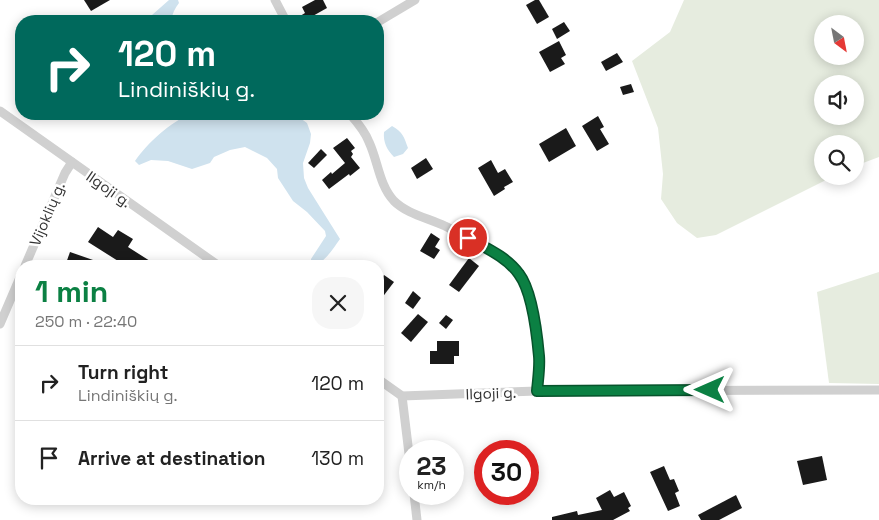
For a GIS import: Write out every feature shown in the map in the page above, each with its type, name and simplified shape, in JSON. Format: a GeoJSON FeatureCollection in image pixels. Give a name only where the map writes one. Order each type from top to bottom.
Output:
{"type":"FeatureCollection","features":[{"type":"Feature","properties":{"kind":"street"},"geometry":{"type":"LineString","coordinates":[[275,0],[283,15]]}},
{"type":"Feature","properties":{"kind":"street"},"geometry":{"type":"LineString","coordinates":[[384,18],[415,0]]}},
{"type":"Feature","properties":{"kind":"street","name":"Ilgoji g."},"geometry":{"type":"LineString","coordinates":[[0,111],[211,260]]}},
{"type":"Feature","properties":{"kind":"street"},"geometry":{"type":"LineString","coordinates":[[355,120],[366,133],[383,186],[396,202],[408,210],[489,249],[508,262],[519,274],[527,288],[534,318],[539,358],[537,391]]}},
{"type":"Feature","properties":{"kind":"street","name":"Vijoklių g."},"geometry":{"type":"LineString","coordinates":[[28,260],[65,173],[72,162]]}},
{"type":"Feature","properties":{"kind":"street"},"geometry":{"type":"LineString","coordinates":[[0,324],[15,289]]}},
{"type":"Feature","properties":{"kind":"street"},"geometry":{"type":"LineString","coordinates":[[384,383],[402,396],[407,440]]}},
{"type":"Feature","properties":{"kind":"street","name":"Ilgoji g."},"geometry":{"type":"LineString","coordinates":[[402,396],[537,391],[879,390]]}},
{"type":"Feature","properties":{"kind":"street"},"geometry":{"type":"LineString","coordinates":[[415,505],[417,520]]}},
{"type":"Feature","properties":{"kind":"shaded area"},"geometry":{"type":"Polygon","coordinates":[[[684,0],[879,0],[879,157],[864,163],[864,135],[814,135],[814,185],[816,185],[716,235],[697,238],[677,223],[661,199],[663,174],[658,128],[632,61],[670,32],[684,0]]]}},
{"type":"Feature","properties":{"kind":"shaded area"},"geometry":{"type":"Polygon","coordinates":[[[879,272],[879,384],[829,383],[817,292],[879,272]]]}},
{"type":"Feature","properties":{"kind":"water"},"geometry":{"type":"Polygon","coordinates":[[[169,0],[178,0],[179,3],[173,15],[152,15],[169,0]]]}},
{"type":"Feature","properties":{"kind":"water"},"geometry":{"type":"Polygon","coordinates":[[[179,120],[303,120],[307,123],[311,134],[303,163],[304,178],[308,188],[340,239],[331,252],[323,260],[311,260],[326,236],[325,231],[307,212],[293,201],[278,178],[277,169],[267,158],[245,147],[230,150],[214,157],[210,163],[192,169],[168,161],[151,160],[139,165],[135,161],[146,147],[179,120]]]}},
{"type":"Feature","properties":{"kind":"water"},"geometry":{"type":"Polygon","coordinates":[[[392,126],[403,135],[408,148],[403,154],[394,157],[389,152],[384,139],[384,132],[392,126]]]}},
{"type":"Feature","properties":{"kind":"building"},"geometry":{"type":"Polygon","coordinates":[[[84,0],[110,0],[91,11],[84,0]]]}},
{"type":"Feature","properties":{"kind":"building"},"geometry":{"type":"Polygon","coordinates":[[[315,0],[323,0],[327,8],[315,15],[302,15],[305,13],[302,7],[315,0]]]}},
{"type":"Feature","properties":{"kind":"building"},"geometry":{"type":"Polygon","coordinates":[[[539,0],[549,17],[537,24],[526,5],[539,0]]]}},
{"type":"Feature","properties":{"kind":"building"},"geometry":{"type":"Polygon","coordinates":[[[564,22],[570,31],[557,39],[552,29],[564,22]]]}},
{"type":"Feature","properties":{"kind":"building"},"geometry":{"type":"Polygon","coordinates":[[[559,41],[566,55],[561,58],[565,64],[550,72],[539,52],[559,41]]]}},
{"type":"Feature","properties":{"kind":"building"},"geometry":{"type":"Polygon","coordinates":[[[617,53],[623,62],[606,71],[601,62],[617,53]]]}},
{"type":"Feature","properties":{"kind":"building"},"geometry":{"type":"Polygon","coordinates":[[[631,84],[634,92],[623,95],[620,87],[631,84]]]}},
{"type":"Feature","properties":{"kind":"building"},"geometry":{"type":"Polygon","coordinates":[[[598,116],[604,127],[600,129],[609,144],[597,151],[582,126],[598,116]]]}},
{"type":"Feature","properties":{"kind":"building"},"geometry":{"type":"Polygon","coordinates":[[[566,128],[576,146],[549,162],[539,144],[566,128]]]}},
{"type":"Feature","properties":{"kind":"building"},"geometry":{"type":"Polygon","coordinates":[[[347,138],[355,148],[351,151],[353,154],[351,157],[360,168],[329,189],[322,180],[345,163],[333,148],[347,138]]]}},
{"type":"Feature","properties":{"kind":"building"},"geometry":{"type":"Polygon","coordinates":[[[321,149],[327,155],[314,168],[308,163],[321,149]]]}},
{"type":"Feature","properties":{"kind":"building"},"geometry":{"type":"Polygon","coordinates":[[[426,158],[433,169],[417,179],[411,168],[426,158]]]}},
{"type":"Feature","properties":{"kind":"building"},"geometry":{"type":"Polygon","coordinates":[[[491,160],[498,173],[505,169],[513,182],[494,196],[478,168],[491,160]]]}},
{"type":"Feature","properties":{"kind":"building"},"geometry":{"type":"Polygon","coordinates":[[[98,227],[113,237],[118,230],[133,239],[128,247],[148,260],[116,260],[88,242],[98,227]]]}},
{"type":"Feature","properties":{"kind":"building"},"geometry":{"type":"Polygon","coordinates":[[[431,233],[440,239],[435,247],[440,250],[434,259],[420,251],[431,233]]]}},
{"type":"Feature","properties":{"kind":"building"},"geometry":{"type":"Polygon","coordinates":[[[70,252],[93,260],[67,260],[70,252]]]}},
{"type":"Feature","properties":{"kind":"building"},"geometry":{"type":"Polygon","coordinates":[[[469,258],[479,266],[459,292],[449,285],[469,258]]]}},
{"type":"Feature","properties":{"kind":"building"},"geometry":{"type":"Polygon","coordinates":[[[384,275],[394,282],[384,295],[384,275]]]}},
{"type":"Feature","properties":{"kind":"building"},"geometry":{"type":"Polygon","coordinates":[[[413,291],[421,298],[413,309],[405,303],[413,291]]]}},
{"type":"Feature","properties":{"kind":"building"},"geometry":{"type":"Polygon","coordinates":[[[418,314],[428,322],[411,342],[401,333],[418,314]]]}},
{"type":"Feature","properties":{"kind":"building"},"geometry":{"type":"Polygon","coordinates":[[[446,315],[453,320],[446,329],[439,323],[446,315]]]}},
{"type":"Feature","properties":{"kind":"building"},"geometry":{"type":"Polygon","coordinates":[[[437,341],[459,341],[459,356],[454,356],[454,364],[430,364],[430,351],[437,351],[437,341]]]}},
{"type":"Feature","properties":{"kind":"building"},"geometry":{"type":"Polygon","coordinates":[[[822,456],[827,480],[803,485],[797,461],[822,456]]]}},
{"type":"Feature","properties":{"kind":"building"},"geometry":{"type":"Polygon","coordinates":[[[664,466],[670,480],[674,479],[679,491],[675,493],[680,506],[668,511],[650,472],[664,466]]]}},
{"type":"Feature","properties":{"kind":"building"},"geometry":{"type":"Polygon","coordinates":[[[610,490],[614,497],[624,492],[631,506],[628,508],[630,511],[613,520],[552,520],[552,517],[577,511],[578,515],[602,510],[596,498],[610,490]]]}},
{"type":"Feature","properties":{"kind":"building"},"geometry":{"type":"Polygon","coordinates":[[[736,495],[742,508],[719,520],[701,520],[698,515],[736,495]]]}},
{"type":"Feature","properties":{"kind":"route"},"geometry":{"type":"LineString","coordinates":[[468,238],[508,262],[519,274],[527,288],[534,318],[539,358],[537,391],[710,390]]}}]}
